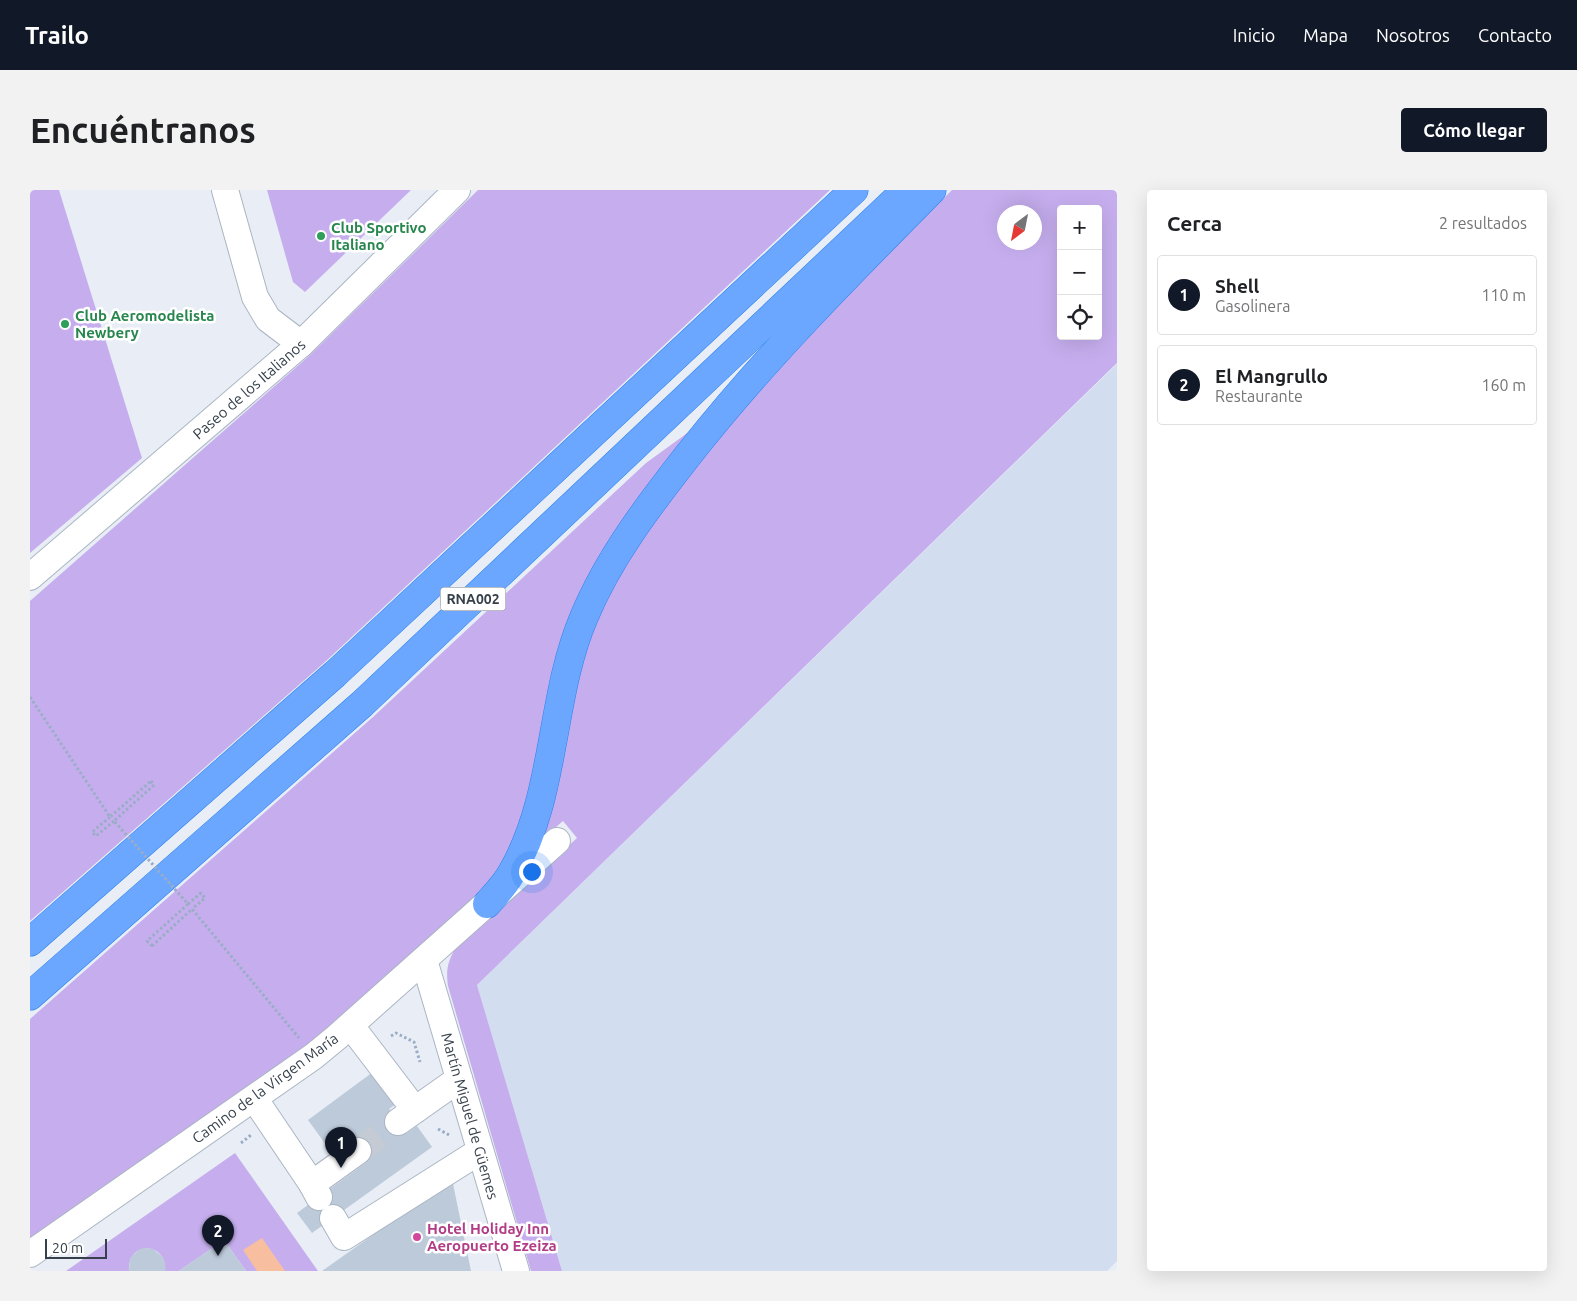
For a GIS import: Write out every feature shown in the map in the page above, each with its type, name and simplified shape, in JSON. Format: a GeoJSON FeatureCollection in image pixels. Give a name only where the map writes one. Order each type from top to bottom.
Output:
{"type":"FeatureCollection","features":[{"type":"Feature","properties":{"kind":"highway","name":"RNA002"},"geometry":{"type":"LineString","coordinates":[[30,942],[335,674],[854,190]]}},
{"type":"Feature","properties":{"kind":"highway","name":"RNA002"},"geometry":{"type":"LineString","coordinates":[[30,996],[362,704],[906,190]]}},
{"type":"Feature","properties":{"kind":"highway"},"geometry":{"type":"LineString","coordinates":[[487,904],[510,876],[531,830],[544,784],[570,657],[583,618],[603,577],[622,545],[656,495],[714,421],[833,290],[932,190]]}},
{"type":"Feature","properties":{"kind":"street"},"geometry":{"type":"LineString","coordinates":[[225,190],[255,296],[268,319],[301,344]]}},
{"type":"Feature","properties":{"kind":"street","name":"Paseo de los Italianos"},"geometry":{"type":"LineString","coordinates":[[30,577],[301,344],[457,190]]}},
{"type":"Feature","properties":{"kind":"street","name":"Camino de la Virgen María"},"geometry":{"type":"LineString","coordinates":[[30,1254],[314,1056],[351,1026],[558,841]]}},
{"type":"Feature","properties":{"kind":"street","name":"Martín Miguel de Güemes"},"geometry":{"type":"LineString","coordinates":[[424,960],[516,1271]]}},
{"type":"Feature","properties":{"kind":"street"},"geometry":{"type":"LineString","coordinates":[[351,1026],[406,1116],[459,1079]]}},
{"type":"Feature","properties":{"kind":"street"},"geometry":{"type":"LineString","coordinates":[[254,1098],[322,1200],[344,1237],[480,1151]]}},
{"type":"Feature","properties":{"kind":"street"},"geometry":{"type":"LineString","coordinates":[[322,1200],[358,1151]]}},
{"type":"Feature","properties":{"kind":"street"},"geometry":{"type":"LineString","coordinates":[[30,1258],[38,1271]]}},
{"type":"Feature","properties":{"kind":"path"},"geometry":{"type":"LineString","coordinates":[[30,698],[110,817]]}},
{"type":"Feature","properties":{"kind":"path"},"geometry":{"type":"LineString","coordinates":[[151,781],[154,785],[96,836],[92,832],[110,817],[151,781]]}},
{"type":"Feature","properties":{"kind":"path"},"geometry":{"type":"LineString","coordinates":[[114,821],[190,903]]}},
{"type":"Feature","properties":{"kind":"path"},"geometry":{"type":"LineString","coordinates":[[201,893],[205,898],[152,946],[147,941],[190,903],[201,893]]}},
{"type":"Feature","properties":{"kind":"path"},"geometry":{"type":"LineString","coordinates":[[192,909],[314,1056]]}},
{"type":"Feature","properties":{"kind":"path"},"geometry":{"type":"LineString","coordinates":[[392,1036],[396,1033],[414,1042],[420,1062]]}},
{"type":"Feature","properties":{"kind":"shaded area","name":"Club Aeromodelista Newbery"},"geometry":{"type":"Polygon","coordinates":[[[30,190],[59,190],[142,458],[30,553],[30,190]]]}},
{"type":"Feature","properties":{"kind":"shaded area","name":"Club Sportivo Italiano"},"geometry":{"type":"Polygon","coordinates":[[[267,190],[411,190],[305,292],[293,282],[267,190]]]}},
{"type":"Feature","properties":{"kind":"shaded area"},"geometry":{"type":"Polygon","coordinates":[[[478,190],[830,190],[325,662],[30,921],[30,601],[309,356],[478,190]]]}},
{"type":"Feature","properties":{"kind":"shaded area"},"geometry":{"type":"Polygon","coordinates":[[[952,190],[1117,190],[1117,363],[477,985],[562,1271],[531,1271],[448,986],[447,971],[455,949],[577,838],[563,821],[541,840],[580,660],[612,582],[722,427],[849,293],[952,190]]]}},
{"type":"Feature","properties":{"kind":"shaded area"},"geometry":{"type":"Polygon","coordinates":[[[1117,364],[1117,1261],[1107,1271],[562,1271],[477,985],[1117,364]]]}},
{"type":"Feature","properties":{"kind":"shaded area"},"geometry":{"type":"Polygon","coordinates":[[[690,431],[651,484],[534,781],[507,856],[478,898],[307,1047],[30,1239],[30,1019],[373,717],[646,463],[690,431]]]}},
{"type":"Feature","properties":{"kind":"shaded area"},"geometry":{"type":"Polygon","coordinates":[[[235,1153],[318,1271],[246,1271],[224,1240],[179,1271],[165,1271],[164,1261],[160,1254],[147,1248],[134,1254],[130,1261],[129,1271],[66,1271],[235,1153]]]}},
{"type":"Feature","properties":{"kind":"shaded area"},"geometry":{"type":"Polygon","coordinates":[[[262,1238],[285,1271],[257,1271],[243,1250],[262,1238]]]}},
{"type":"Feature","properties":{"kind":"building"},"geometry":{"type":"Polygon","coordinates":[[[377,1069],[400,1101],[389,1109],[407,1133],[417,1126],[432,1147],[312,1233],[297,1213],[367,1162],[347,1136],[329,1149],[308,1120],[377,1069]]]}},
{"type":"Feature","properties":{"kind":"building","name":"Hotel Holiday Inn Aeropuerto Ezeiza"},"geometry":{"type":"Polygon","coordinates":[[[452,1179],[471,1271],[322,1271],[452,1179]]]}},
{"type":"Feature","properties":{"kind":"building"},"geometry":{"type":"Polygon","coordinates":[[[224,1240],[246,1271],[179,1271],[224,1240]]]}},
{"type":"Feature","properties":{"kind":"building"},"geometry":{"type":"Polygon","coordinates":[[[140,1249],[153,1249],[163,1257],[165,1271],[129,1271],[130,1258],[140,1249]]]}},
{"type":"Feature","properties":{"kind":"tunnel"},"geometry":{"type":"LineString","coordinates":[[358,1151],[398,1122]]}},
{"type":"Feature","properties":{"kind":"place","name":"Club Sportivo Italiano"},"geometry":{"type":"Point","coordinates":[321,236]}},
{"type":"Feature","properties":{"kind":"place","name":"Club Aeromodelista Newbery"},"geometry":{"type":"Point","coordinates":[65,324]}},
{"type":"Feature","properties":{"kind":"place","name":"Shell"},"geometry":{"type":"Point","coordinates":[341,1168]}},
{"type":"Feature","properties":{"kind":"place","name":"Hotel Holiday Inn Aeropuerto Ezeiza"},"geometry":{"type":"Point","coordinates":[417,1237]}},
{"type":"Feature","properties":{"kind":"place","name":"El Mangrullo"},"geometry":{"type":"Point","coordinates":[218,1256]}}]}
